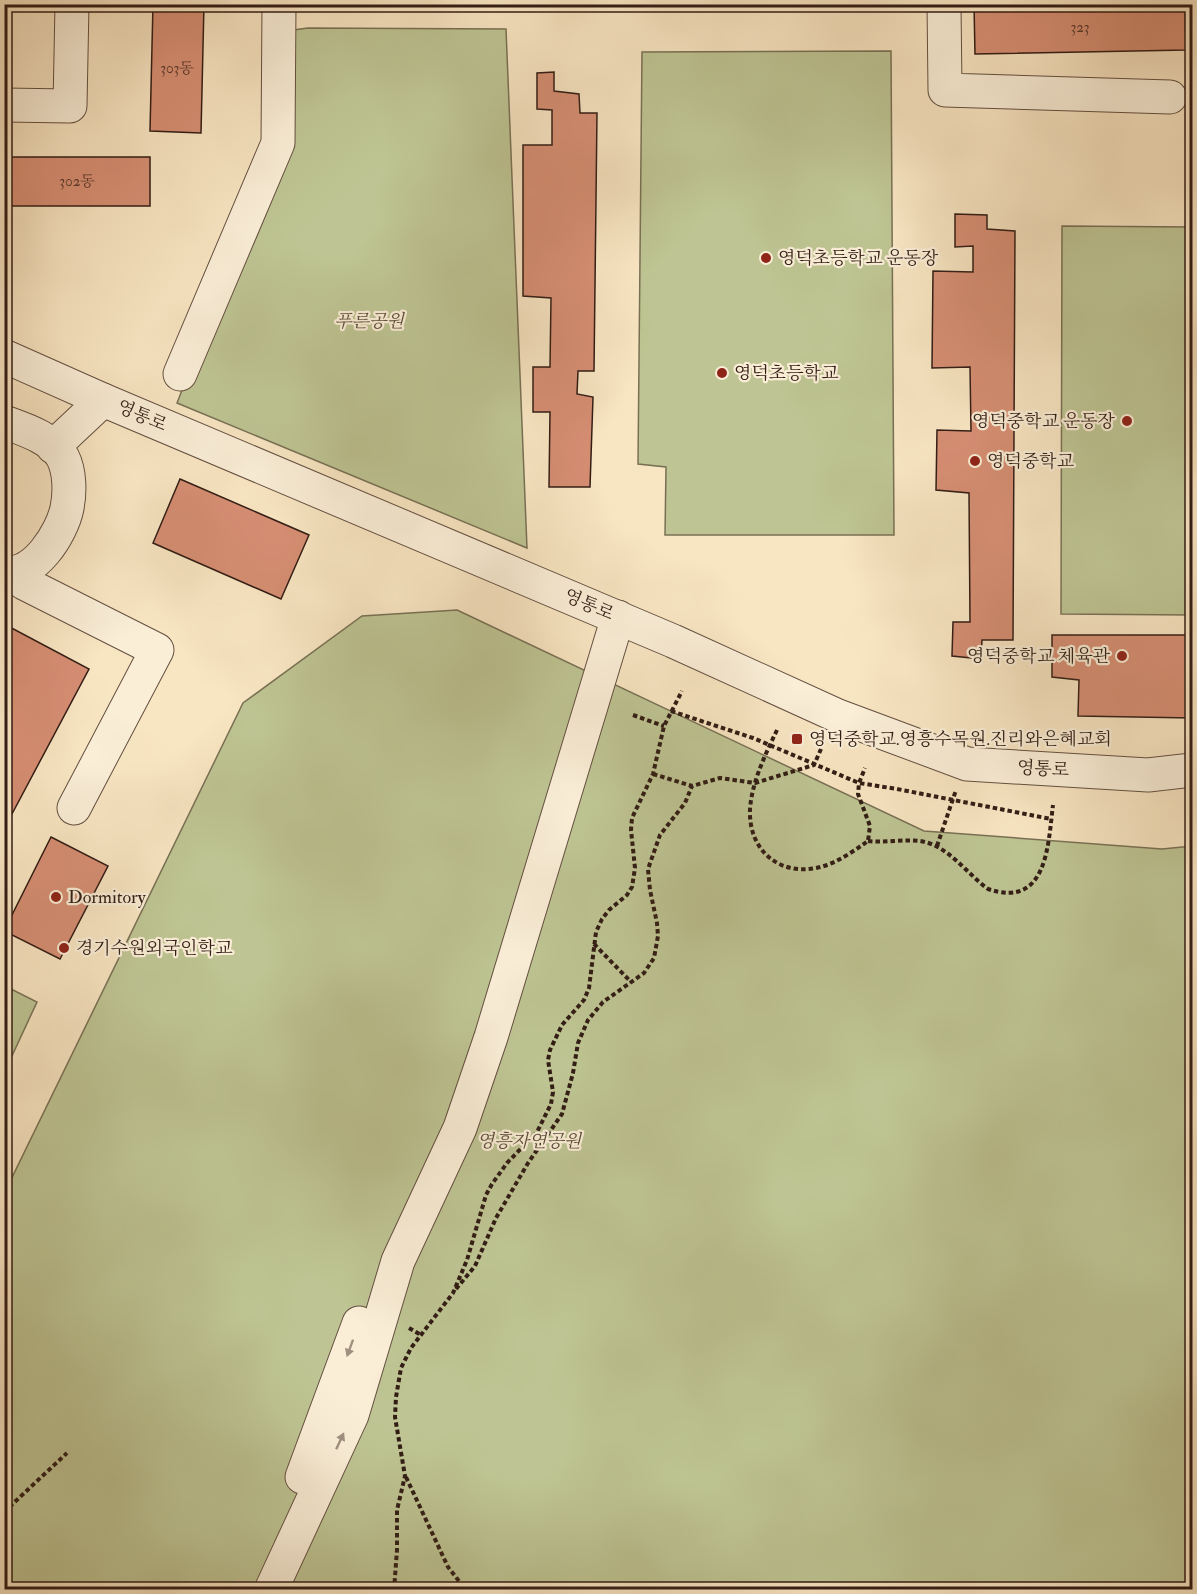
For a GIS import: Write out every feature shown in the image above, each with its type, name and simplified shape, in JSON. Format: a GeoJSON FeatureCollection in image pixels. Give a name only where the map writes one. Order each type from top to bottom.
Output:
{"type":"FeatureCollection","features":[{"type":"Feature","properties":{"kind":"street"},"geometry":{"type":"LineString","coordinates":[[4,105],[70,106],[72,4]]}},
{"type":"Feature","properties":{"kind":"street"},"geometry":{"type":"LineString","coordinates":[[180,374],[278,142],[279,4]]}},
{"type":"Feature","properties":{"kind":"street"},"geometry":{"type":"LineString","coordinates":[[944,4],[945,90],[1170,97]]}},
{"type":"Feature","properties":{"kind":"street","name":"영통로"},"geometry":{"type":"LineString","coordinates":[[4,356],[618,617],[838,716],[967,764],[1148,775],[1192,770]]}},
{"type":"Feature","properties":{"kind":"street"},"geometry":{"type":"LineString","coordinates":[[53,447],[103,400]]}},
{"type":"Feature","properties":{"kind":"street"},"geometry":{"type":"LineString","coordinates":[[4,422],[32,433],[53,447],[62,457],[69,483],[67,509],[58,534],[40,557],[27,568],[7,572]]}},
{"type":"Feature","properties":{"kind":"street"},"geometry":{"type":"LineString","coordinates":[[7,572],[24,584],[157,650],[74,808]]}},
{"type":"Feature","properties":{"kind":"street"},"geometry":{"type":"LineString","coordinates":[[262,1587],[352,1415],[398,1261],[460,1128],[491,1036],[618,617]]}},
{"type":"Feature","properties":{"kind":"path"},"geometry":{"type":"LineString","coordinates":[[453,1293],[467,1260],[489,1189],[507,1163],[537,1132],[551,1104],[553,1092],[548,1060],[550,1050],[562,1025],[584,999],[589,988],[596,932],[602,919],[627,895],[632,887],[635,868],[632,818],[653,774],[664,726],[682,691]]}},
{"type":"Feature","properties":{"kind":"path"},"geometry":{"type":"LineString","coordinates":[[671,711],[753,738],[859,783],[1051,819]]}},
{"type":"Feature","properties":{"kind":"path"},"geometry":{"type":"LineString","coordinates":[[633,715],[664,726]]}},
{"type":"Feature","properties":{"kind":"path"},"geometry":{"type":"LineString","coordinates":[[777,730],[755,783],[750,809],[754,839],[761,851],[782,866],[808,869],[824,866],[868,841],[883,843],[919,841],[937,846],[988,889],[1015,893],[1031,885],[1042,870],[1053,806]]}},
{"type":"Feature","properties":{"kind":"path"},"geometry":{"type":"LineString","coordinates":[[653,774],[692,786],[720,778],[755,783],[814,765],[821,749]]}},
{"type":"Feature","properties":{"kind":"path"},"geometry":{"type":"LineString","coordinates":[[865,768],[859,783],[858,794],[870,826],[868,841]]}},
{"type":"Feature","properties":{"kind":"path"},"geometry":{"type":"LineString","coordinates":[[466,1590],[448,1567],[405,1476],[395,1417],[401,1368],[411,1348],[475,1266],[496,1218],[528,1163],[562,1114],[578,1043],[588,1020],[603,1002],[650,967],[657,948],[657,923],[648,879],[651,857],[660,835],[685,803],[692,786]]}},
{"type":"Feature","properties":{"kind":"path"},"geometry":{"type":"LineString","coordinates":[[937,846],[956,790]]}},
{"type":"Feature","properties":{"kind":"path"},"geometry":{"type":"LineString","coordinates":[[594,943],[631,982]]}},
{"type":"Feature","properties":{"kind":"path"},"geometry":{"type":"LineString","coordinates":[[4,1512],[67,1453]]}},
{"type":"Feature","properties":{"kind":"path"},"geometry":{"type":"LineString","coordinates":[[394,1590],[397,1510],[405,1476]]}},
{"type":"Feature","properties":{"kind":"green space","name":"푸른공원"},"geometry":{"type":"Polygon","coordinates":[[[308,28],[506,29],[527,548],[177,403],[278,143],[279,32],[308,28]]]}},
{"type":"Feature","properties":{"kind":"green space","name":"영덕초등학교 운동장"},"geometry":{"type":"Polygon","coordinates":[[[891,51],[894,535],[665,535],[666,467],[638,464],[642,52],[891,51]]]}},
{"type":"Feature","properties":{"kind":"green space","name":"영덕중학교 운동장"},"geometry":{"type":"Polygon","coordinates":[[[1062,226],[1192,227],[1192,615],[1061,614],[1062,226]]]}},
{"type":"Feature","properties":{"kind":"green space","name":"영흥자연공원"},"geometry":{"type":"Polygon","coordinates":[[[457,610],[924,831],[1162,849],[1192,846],[1192,1589],[5,1589],[4,1194],[243,703],[362,616],[457,610]]]}},
{"type":"Feature","properties":{"kind":"green space"},"geometry":{"type":"Polygon","coordinates":[[[5,986],[37,1002],[5,1071],[5,986]]]}},
{"type":"Feature","properties":{"kind":"building"},"geometry":{"type":"Polygon","coordinates":[[[153,4],[204,4],[201,133],[150,131],[153,4]]]}},
{"type":"Feature","properties":{"kind":"building"},"geometry":{"type":"Polygon","coordinates":[[[974,4],[1185,4],[1186,50],[975,54],[974,4]]]}},
{"type":"Feature","properties":{"kind":"building"},"geometry":{"type":"Polygon","coordinates":[[[554,72],[554,91],[579,94],[580,113],[597,113],[594,371],[578,371],[577,394],[593,397],[590,487],[549,487],[550,412],[533,412],[533,367],[550,367],[551,298],[523,296],[523,145],[552,145],[552,110],[537,109],[537,73],[554,72]]]}},
{"type":"Feature","properties":{"kind":"building"},"geometry":{"type":"Polygon","coordinates":[[[4,157],[150,157],[150,206],[4,206],[4,157]]]}},
{"type":"Feature","properties":{"kind":"building","name":"영덕중학교"},"geometry":{"type":"Polygon","coordinates":[[[955,214],[987,215],[987,229],[1015,231],[1013,640],[982,640],[981,659],[952,656],[953,622],[970,622],[969,493],[936,490],[937,430],[971,431],[970,367],[932,368],[933,271],[973,272],[973,246],[955,247],[955,214]]]}},
{"type":"Feature","properties":{"kind":"building"},"geometry":{"type":"Polygon","coordinates":[[[180,479],[309,535],[281,599],[153,543],[180,479]]]}},
{"type":"Feature","properties":{"kind":"building"},"geometry":{"type":"Polygon","coordinates":[[[4,624],[89,669],[4,829],[4,624]]]}},
{"type":"Feature","properties":{"kind":"building","name":"영덕중학교 체육관"},"geometry":{"type":"Polygon","coordinates":[[[1052,635],[1192,635],[1192,718],[1078,716],[1079,680],[1052,677],[1052,635]]]}},
{"type":"Feature","properties":{"kind":"building","name":"Dormitory"},"geometry":{"type":"Polygon","coordinates":[[[51,837],[108,866],[60,959],[4,931],[51,837]]]}},
{"type":"Feature","properties":{"kind":"tunnel"},"geometry":{"type":"LineString","coordinates":[[250,1590],[252,1585]]}},
{"type":"Feature","properties":{"kind":"place","name":"영덕초등학교 운동장"},"geometry":{"type":"Point","coordinates":[766,258]}},
{"type":"Feature","properties":{"kind":"place","name":"영덕초등학교"},"geometry":{"type":"Point","coordinates":[722,373]}},
{"type":"Feature","properties":{"kind":"place","name":"영덕중학교 운동장"},"geometry":{"type":"Point","coordinates":[1127,421]}},
{"type":"Feature","properties":{"kind":"place","name":"영덕중학교"},"geometry":{"type":"Point","coordinates":[975,461]}},
{"type":"Feature","properties":{"kind":"place","name":"영덕중학교 체육관"},"geometry":{"type":"Point","coordinates":[1122,656]}},
{"type":"Feature","properties":{"kind":"place","name":"영덕중학교.영흥수목원.진리와은혜교회"},"geometry":{"type":"Point","coordinates":[797,739]}},
{"type":"Feature","properties":{"kind":"place","name":"Dormitory"},"geometry":{"type":"Point","coordinates":[56,897]}},
{"type":"Feature","properties":{"kind":"place","name":"경기수원외국인학교"},"geometry":{"type":"Point","coordinates":[64,948]}}]}
